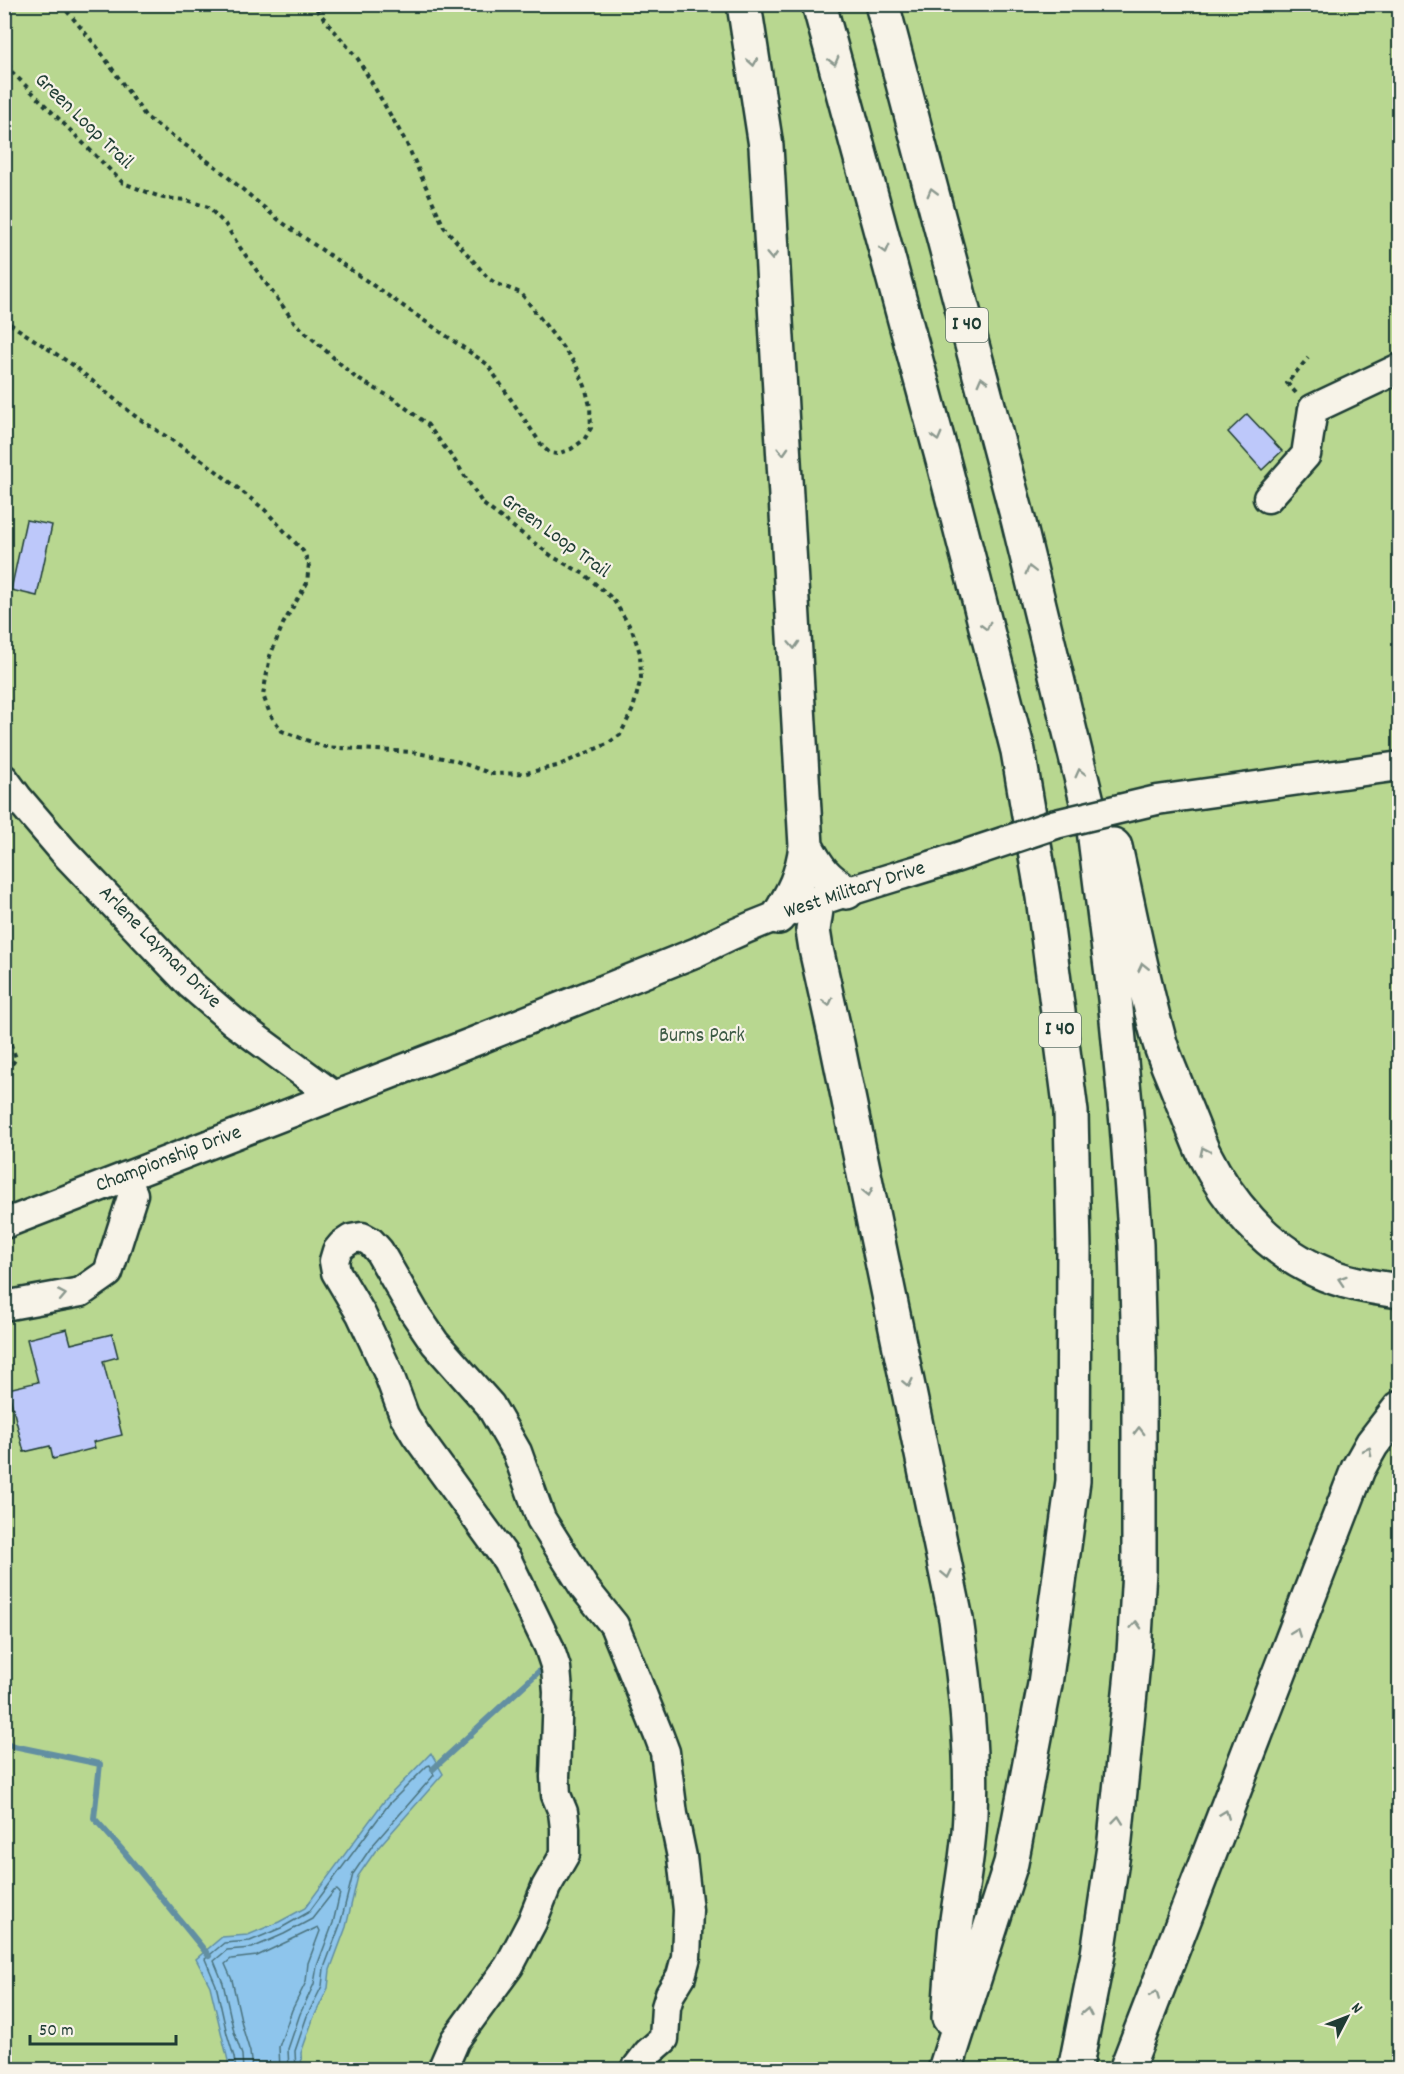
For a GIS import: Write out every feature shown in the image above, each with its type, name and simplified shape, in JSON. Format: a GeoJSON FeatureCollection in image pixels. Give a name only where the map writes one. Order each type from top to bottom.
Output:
{"type":"FeatureCollection","features":[{"type":"Feature","properties":{"kind":"highway"},"geometry":{"type":"LineString","coordinates":[[744,4],[766,146],[806,846],[803,868],[794,890],[769,920],[819,964]]}},
{"type":"Feature","properties":{"kind":"highway","name":"I 40"},"geometry":{"type":"LineString","coordinates":[[819,4],[944,464],[1018,751],[1043,897],[1071,1112],[1074,1250],[1073,1481],[1046,1684],[1011,1863],[945,2070]]}},
{"type":"Feature","properties":{"kind":"highway","name":"I 40"},"geometry":{"type":"LineString","coordinates":[[882,4],[1012,496],[1094,830],[1127,1124],[1136,1245],[1139,1359],[1138,1571],[1134,1653],[1115,1840],[1098,1954],[1075,2070]]}},
{"type":"Feature","properties":{"kind":"highway"},"geometry":{"type":"LineString","coordinates":[[1094,830],[1115,847],[1161,1045],[1203,1152],[1221,1184],[1245,1216],[1266,1237],[1293,1258],[1342,1281],[1400,1291]]}},
{"type":"Feature","properties":{"kind":"highway"},"geometry":{"type":"LineString","coordinates":[[806,846],[817,867],[828,880],[847,892]]}},
{"type":"Feature","properties":{"kind":"highway"},"geometry":{"type":"LineString","coordinates":[[817,903],[813,930],[819,964],[956,1619],[966,1695],[970,1747],[970,1813],[968,1847],[956,1928],[945,2070]]}},
{"type":"Feature","properties":{"kind":"highway"},"geometry":{"type":"LineString","coordinates":[[1126,2070],[1358,1469],[1372,1443],[1400,1408]]}},
{"type":"Feature","properties":{"kind":"street"},"geometry":{"type":"LineString","coordinates":[[1268,498],[1306,455],[1313,409],[1400,368]]}},
{"type":"Feature","properties":{"kind":"street","name":"West Military Drive"},"geometry":{"type":"LineString","coordinates":[[333,1095],[698,952],[769,920],[847,892],[1056,824],[1157,800],[1400,766]]}},
{"type":"Feature","properties":{"kind":"street","name":"Arlene Layman Drive"},"geometry":{"type":"LineString","coordinates":[[4,779],[65,853],[192,985],[234,1022],[333,1095]]}},
{"type":"Feature","properties":{"kind":"street","name":"Championship Drive"},"geometry":{"type":"LineString","coordinates":[[4,1224],[333,1095]]}},
{"type":"Feature","properties":{"kind":"street"},"geometry":{"type":"LineString","coordinates":[[4,1306],[81,1292],[108,1273],[133,1194],[125,1177]]}},
{"type":"Feature","properties":{"kind":"street"},"geometry":{"type":"LineString","coordinates":[[442,2070],[456,2040],[509,1966],[532,1922],[546,1887],[565,1854],[563,1812],[556,1795],[555,1777],[558,1692],[552,1658],[507,1560],[428,1453],[404,1415],[388,1372],[361,1314],[336,1272],[334,1261],[337,1251],[351,1239],[362,1237],[375,1246],[435,1343],[490,1405],[517,1452],[541,1519],[585,1589],[614,1625],[665,1752],[688,1910],[686,1958],[681,1976],[670,1994],[666,2007],[663,2070]]}},
{"type":"Feature","properties":{"kind":"street"},"geometry":{"type":"LineString","coordinates":[[635,2070],[648,2053],[664,2039]]}},
{"type":"Feature","properties":{"kind":"path"},"geometry":{"type":"LineString","coordinates":[[61,4],[97,48],[146,117],[216,167],[280,221],[487,364],[543,447],[550,453],[557,454],[570,449],[584,440],[591,428],[590,406],[576,365],[521,293],[488,278],[444,227],[406,142],[357,59],[312,4]]}},
{"type":"Feature","properties":{"kind":"path","name":"Green Loop Trail"},"geometry":{"type":"LineString","coordinates":[[4,46],[11,71],[123,183],[163,198],[186,200],[208,207],[225,224],[295,322],[356,378],[394,399],[427,424],[483,504],[553,556],[584,574],[613,599],[632,630],[640,653],[641,678],[633,709],[620,735],[607,744],[557,766],[526,773],[493,774],[453,760],[412,752],[325,747],[282,731],[270,714],[263,695],[270,656],[284,624],[307,584],[309,563],[303,551],[265,510],[205,462],[135,416],[73,365],[4,320]]}},
{"type":"Feature","properties":{"kind":"path"},"geometry":{"type":"LineString","coordinates":[[1308,358],[1287,383],[1313,409]]}},
{"type":"Feature","properties":{"kind":"path"},"geometry":{"type":"LineString","coordinates":[[4,1027],[16,1058],[13,1063],[4,1065]]}},
{"type":"Feature","properties":{"kind":"green space","name":"Burns Park"},"geometry":{"type":"Polygon","coordinates":[[[5,5],[1399,5],[1399,2069],[5,2070],[5,5]]]}},
{"type":"Feature","properties":{"kind":"water"},"geometry":{"type":"Polygon","coordinates":[[[431,1753],[443,1774],[376,1850],[358,1876],[346,1927],[330,1970],[328,1988],[313,2019],[301,2053],[302,2069],[230,2069],[210,1986],[196,1959],[222,1937],[248,1935],[305,1908],[385,1800],[431,1753]]]}},
{"type":"Feature","properties":{"kind":"building"},"geometry":{"type":"Polygon","coordinates":[[[1247,414],[1282,451],[1262,470],[1228,432],[1247,414]]]}},
{"type":"Feature","properties":{"kind":"building"},"geometry":{"type":"Polygon","coordinates":[[[26,520],[52,525],[37,596],[11,590],[26,520]]]}},
{"type":"Feature","properties":{"kind":"building"},"geometry":{"type":"Polygon","coordinates":[[[67,1329],[71,1344],[112,1334],[118,1357],[103,1361],[122,1435],[93,1442],[95,1448],[53,1459],[50,1446],[24,1452],[8,1389],[38,1382],[27,1339],[67,1329]]]}},
{"type":"Feature","properties":{"kind":"waterway"},"geometry":{"type":"LineString","coordinates":[[433,1769],[547,1664]]}},
{"type":"Feature","properties":{"kind":"waterway"},"geometry":{"type":"LineString","coordinates":[[4,1744],[100,1764],[94,1818],[209,1956]]}}]}
